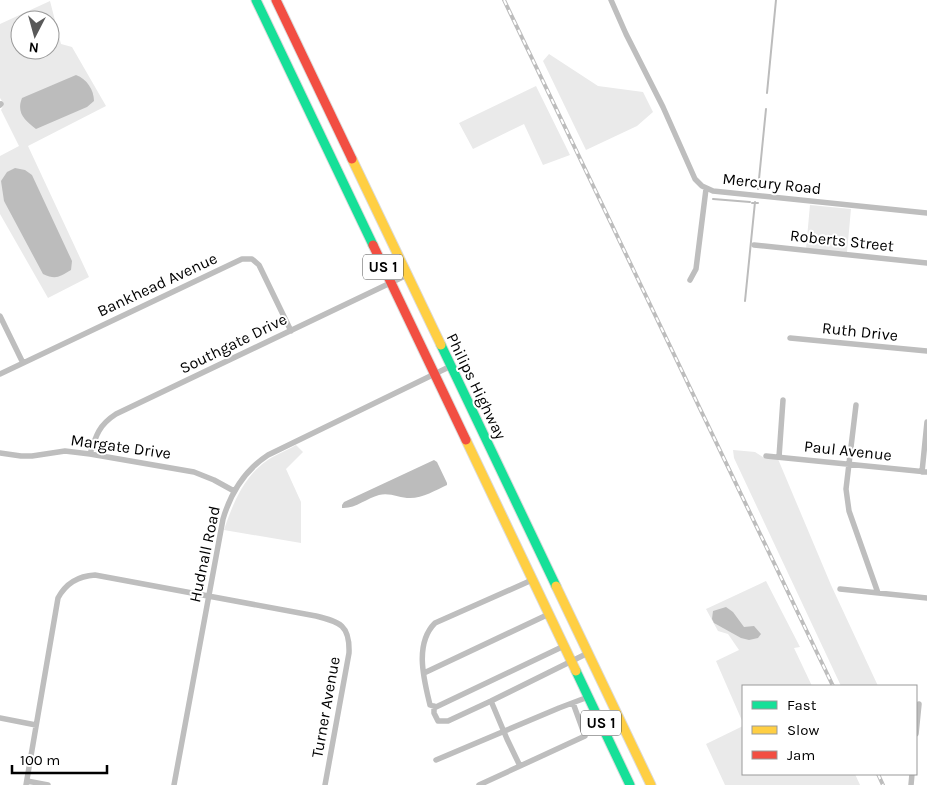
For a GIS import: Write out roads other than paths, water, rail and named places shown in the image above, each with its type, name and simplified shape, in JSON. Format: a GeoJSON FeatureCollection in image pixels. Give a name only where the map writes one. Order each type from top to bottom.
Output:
{"type":"FeatureCollection","features":[{"type":"Feature","properties":{"kind":"main road","name":"Philips Highway"},"geometry":{"type":"LineString","coordinates":[[256,0],[630,785]]}},
{"type":"Feature","properties":{"kind":"main road","name":"Philips Highway"},"geometry":{"type":"LineString","coordinates":[[276,0],[651,785]]}},
{"type":"Feature","properties":{"kind":"street","name":"Mercury Road"},"geometry":{"type":"LineString","coordinates":[[611,0],[696,179],[702,186],[713,191],[927,213]]}},
{"type":"Feature","properties":{"kind":"street"},"geometry":{"type":"LineString","coordinates":[[690,280],[696,270],[706,188]]}},
{"type":"Feature","properties":{"kind":"street","name":"Roberts Street"},"geometry":{"type":"LineString","coordinates":[[754,245],[927,263]]}},
{"type":"Feature","properties":{"kind":"street","name":"Bankhead Avenue"},"geometry":{"type":"LineString","coordinates":[[0,374],[247,258],[256,261],[259,265],[291,331]]}},
{"type":"Feature","properties":{"kind":"street","name":"Southgate Drive"},"geometry":{"type":"LineString","coordinates":[[90,454],[96,433],[108,419],[116,414],[407,275]]}},
{"type":"Feature","properties":{"kind":"street"},"geometry":{"type":"LineString","coordinates":[[0,316],[22,363]]}},
{"type":"Feature","properties":{"kind":"street","name":"Ruth Drive"},"geometry":{"type":"LineString","coordinates":[[790,338],[927,351]]}},
{"type":"Feature","properties":{"kind":"street","name":"Hudnall Road"},"geometry":{"type":"LineString","coordinates":[[174,785],[223,519],[234,491],[254,464],[268,455],[451,366]]}},
{"type":"Feature","properties":{"kind":"street"},"geometry":{"type":"LineString","coordinates":[[778,457],[783,400]]}},
{"type":"Feature","properties":{"kind":"street"},"geometry":{"type":"LineString","coordinates":[[856,404],[846,489],[849,511],[878,592]]}},
{"type":"Feature","properties":{"kind":"street"},"geometry":{"type":"LineString","coordinates":[[924,472],[927,422]]}},
{"type":"Feature","properties":{"kind":"street","name":"Margate Drive"},"geometry":{"type":"LineString","coordinates":[[0,453],[26,456],[65,451],[177,468],[214,480],[234,491]]}},
{"type":"Feature","properties":{"kind":"street","name":"Paul Avenue"},"geometry":{"type":"LineString","coordinates":[[766,456],[924,472]]}},
{"type":"Feature","properties":{"kind":"street"},"geometry":{"type":"LineString","coordinates":[[48,785],[26,783],[58,598],[67,586],[78,578],[95,575],[209,597]]}},
{"type":"Feature","properties":{"kind":"street"},"geometry":{"type":"LineString","coordinates":[[532,580],[436,623],[428,631],[424,643],[423,657],[424,681],[430,705],[436,707],[564,646]]}},
{"type":"Feature","properties":{"kind":"street"},"geometry":{"type":"LineString","coordinates":[[840,589],[927,598]]}},
{"type":"Feature","properties":{"kind":"street","name":"Turner Avenue"},"geometry":{"type":"LineString","coordinates":[[209,597],[316,616],[335,621],[345,628],[350,644],[349,652],[325,785]]}},
{"type":"Feature","properties":{"kind":"street"},"geometry":{"type":"LineString","coordinates":[[424,673],[549,614]]}},
{"type":"Feature","properties":{"kind":"street"},"geometry":{"type":"LineString","coordinates":[[434,706],[434,713],[438,721],[448,721],[588,653]]}},
{"type":"Feature","properties":{"kind":"street"},"geometry":{"type":"LineString","coordinates":[[436,760],[588,697]]}},
{"type":"Feature","properties":{"kind":"street"},"geometry":{"type":"LineString","coordinates":[[491,701],[520,766]]}},
{"type":"Feature","properties":{"kind":"street"},"geometry":{"type":"LineString","coordinates":[[479,785],[586,736],[573,702]]}},
{"type":"Feature","properties":{"kind":"street"},"geometry":{"type":"LineString","coordinates":[[917,724],[919,704]]}},
{"type":"Feature","properties":{"kind":"street"},"geometry":{"type":"LineString","coordinates":[[0,718],[36,725]]}},
{"type":"Feature","properties":{"kind":"waterway"},"geometry":{"type":"LineString","coordinates":[[767,93],[776,0]]}},
{"type":"Feature","properties":{"kind":"waterway"},"geometry":{"type":"LineString","coordinates":[[758,189],[766,109]]}},
{"type":"Feature","properties":{"kind":"waterway"},"geometry":{"type":"LineString","coordinates":[[713,199],[750,202]]}},
{"type":"Feature","properties":{"kind":"waterway"},"geometry":{"type":"LineString","coordinates":[[745,301],[755,202]]}},
{"type":"Feature","properties":{"kind":"waterway"},"geometry":{"type":"LineString","coordinates":[[752,203],[758,203]]}},
{"type":"Feature","properties":{"kind":"railway"},"geometry":{"type":"LineString","coordinates":[[504,0],[833,685]]}},
{"type":"Feature","properties":{"kind":"railway"},"geometry":{"type":"LineString","coordinates":[[878,775],[883,785]]}}]}
